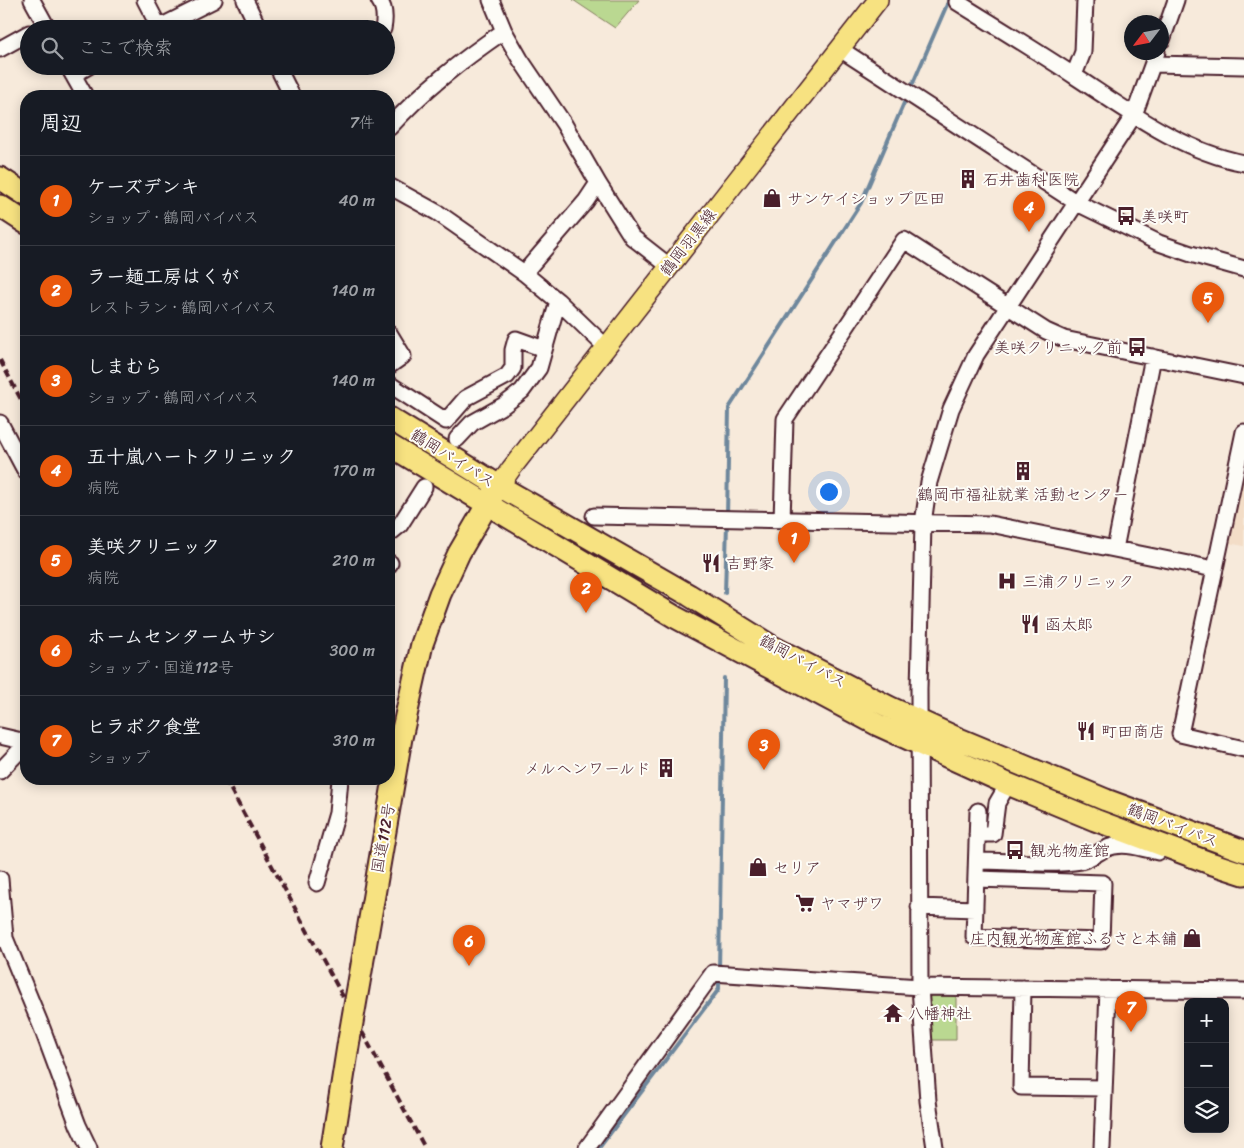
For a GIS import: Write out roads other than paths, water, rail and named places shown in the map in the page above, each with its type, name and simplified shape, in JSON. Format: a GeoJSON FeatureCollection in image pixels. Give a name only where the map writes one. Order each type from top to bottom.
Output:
{"type":"FeatureCollection","features":[{"type":"Feature","properties":{"kind":"highway"},"geometry":{"type":"LineString","coordinates":[[0,178],[20,191]]}},
{"type":"Feature","properties":{"kind":"highway"},"geometry":{"type":"LineString","coordinates":[[0,206],[20,219]]}},
{"type":"Feature","properties":{"kind":"highway","name":"鶴岡バイパス"},"geometry":{"type":"LineString","coordinates":[[395,422],[499,486],[689,595],[771,646],[880,702],[1106,800],[1244,851]]}},
{"type":"Feature","properties":{"kind":"highway","name":"鶴岡バイパス"},"geometry":{"type":"LineString","coordinates":[[395,449],[675,617],[878,725],[1008,784],[1095,820],[1244,874]]}},
{"type":"Feature","properties":{"kind":"highway","name":"国道112号"},"geometry":{"type":"LineString","coordinates":[[395,773],[422,644],[440,594],[459,553],[499,486]]}},
{"type":"Feature","properties":{"kind":"highway","name":"国道112号"},"geometry":{"type":"LineString","coordinates":[[332,1148],[393,785]]}},
{"type":"Feature","properties":{"kind":"main road","name":"鶴岡羽黒線"},"geometry":{"type":"LineString","coordinates":[[499,486],[511,468],[878,0]]}},
{"type":"Feature","properties":{"kind":"street"},"geometry":{"type":"LineString","coordinates":[[32,0],[40,20]]}},
{"type":"Feature","properties":{"kind":"street"},"geometry":{"type":"LineString","coordinates":[[145,0],[154,20]]}},
{"type":"Feature","properties":{"kind":"street"},"geometry":{"type":"LineString","coordinates":[[174,20],[214,0]]}},
{"type":"Feature","properties":{"kind":"street"},"geometry":{"type":"LineString","coordinates":[[245,0],[255,20]]}},
{"type":"Feature","properties":{"kind":"street"},"geometry":{"type":"LineString","coordinates":[[491,0],[504,31],[520,59],[564,124],[632,237],[669,266]]}},
{"type":"Feature","properties":{"kind":"street"},"geometry":{"type":"LineString","coordinates":[[958,0],[957,2],[1134,115],[1183,143],[1228,160],[1244,163]]}},
{"type":"Feature","properties":{"kind":"street"},"geometry":{"type":"LineString","coordinates":[[1074,75],[1083,52],[1085,0]]}},
{"type":"Feature","properties":{"kind":"street"},"geometry":{"type":"LineString","coordinates":[[1169,20],[1176,0]]}},
{"type":"Feature","properties":{"kind":"street"},"geometry":{"type":"LineString","coordinates":[[384,20],[385,1]]}},
{"type":"Feature","properties":{"kind":"street"},"geometry":{"type":"LineString","coordinates":[[395,122],[423,92],[459,63],[504,31]]}},
{"type":"Feature","properties":{"kind":"street"},"geometry":{"type":"LineString","coordinates":[[0,49],[20,38]]}},
{"type":"Feature","properties":{"kind":"street"},"geometry":{"type":"LineString","coordinates":[[840,49],[1077,203],[1159,243],[1244,269]]}},
{"type":"Feature","properties":{"kind":"street"},"geometry":{"type":"LineString","coordinates":[[1169,59],[1244,66]]}},
{"type":"Feature","properties":{"kind":"street"},"geometry":{"type":"LineString","coordinates":[[935,1148],[928,1101],[920,987],[918,744],[923,523],[932,467],[950,409],[976,355],[1134,115],[1154,60]]}},
{"type":"Feature","properties":{"kind":"street"},"geometry":{"type":"LineString","coordinates":[[73,75],[82,90]]}},
{"type":"Feature","properties":{"kind":"street"},"geometry":{"type":"LineString","coordinates":[[282,75],[289,90]]}},
{"type":"Feature","properties":{"kind":"street"},"geometry":{"type":"LineString","coordinates":[[524,273],[586,200],[598,183]]}},
{"type":"Feature","properties":{"kind":"street"},"geometry":{"type":"LineString","coordinates":[[395,189],[438,213],[524,273],[558,301],[606,347]]}},
{"type":"Feature","properties":{"kind":"street"},"geometry":{"type":"LineString","coordinates":[[782,521],[786,419],[904,240],[1046,331],[1064,339],[1244,376]]}},
{"type":"Feature","properties":{"kind":"street"},"geometry":{"type":"LineString","coordinates":[[457,439],[472,423],[504,405],[522,391],[539,368],[558,301]]}},
{"type":"Feature","properties":{"kind":"street"},"geometry":{"type":"LineString","coordinates":[[395,388],[446,421],[466,398],[507,376],[513,368],[512,350],[516,339],[544,349]]}},
{"type":"Feature","properties":{"kind":"street"},"geometry":{"type":"LineString","coordinates":[[395,342],[403,356],[395,362]]}},
{"type":"Feature","properties":{"kind":"street"},"geometry":{"type":"LineString","coordinates":[[1115,549],[1154,357]]}},
{"type":"Feature","properties":{"kind":"street"},"geometry":{"type":"LineString","coordinates":[[0,423],[20,461]]}},
{"type":"Feature","properties":{"kind":"street"},"geometry":{"type":"LineString","coordinates":[[1244,432],[1180,734],[1244,749]]}},
{"type":"Feature","properties":{"kind":"street"},"geometry":{"type":"LineString","coordinates":[[395,529],[400,525],[424,488]]}},
{"type":"Feature","properties":{"kind":"street"},"geometry":{"type":"LineString","coordinates":[[594,516],[990,524],[1214,570]]}},
{"type":"Feature","properties":{"kind":"street"},"geometry":{"type":"LineString","coordinates":[[0,736],[20,741]]}},
{"type":"Feature","properties":{"kind":"street"},"geometry":{"type":"LineString","coordinates":[[0,770],[20,749]]}},
{"type":"Feature","properties":{"kind":"street"},"geometry":{"type":"LineString","coordinates":[[977,834],[993,834],[998,803],[1008,784]]}},
{"type":"Feature","properties":{"kind":"street"},"geometry":{"type":"LineString","coordinates":[[317,883],[337,813],[339,785]]}},
{"type":"Feature","properties":{"kind":"street"},"geometry":{"type":"LineString","coordinates":[[976,879],[1103,883],[1102,941],[974,937],[978,811]]}},
{"type":"Feature","properties":{"kind":"street"},"geometry":{"type":"LineString","coordinates":[[976,860],[1059,863],[1083,861],[1106,848],[1129,845],[1210,863]]}},
{"type":"Feature","properties":{"kind":"street"},"geometry":{"type":"LineString","coordinates":[[0,879],[5,938],[42,1028],[78,1125],[90,1148]]}},
{"type":"Feature","properties":{"kind":"street"},"geometry":{"type":"LineString","coordinates":[[919,907],[975,909]]}},
{"type":"Feature","properties":{"kind":"street"},"geometry":{"type":"LineString","coordinates":[[587,1148],[713,973],[920,987],[1244,992]]}},
{"type":"Feature","properties":{"kind":"street"},"geometry":{"type":"LineString","coordinates":[[1022,988],[1021,1087],[1104,1088]]}},
{"type":"Feature","properties":{"kind":"street"},"geometry":{"type":"LineString","coordinates":[[1102,1148],[1108,989]]}},
{"type":"Feature","properties":{"kind":"waterway"},"geometry":{"type":"LineString","coordinates":[[910,90],[949,0]]}},
{"type":"Feature","properties":{"kind":"waterway"},"geometry":{"type":"LineString","coordinates":[[727,516],[729,408],[861,203],[907,96]]}},
{"type":"Feature","properties":{"kind":"waterway"},"geometry":{"type":"LineString","coordinates":[[725,593],[727,523]]}},
{"type":"Feature","properties":{"kind":"waterway"},"geometry":{"type":"LineString","coordinates":[[719,970],[724,678]]}},
{"type":"Feature","properties":{"kind":"waterway"},"geometry":{"type":"LineString","coordinates":[[599,1148],[719,989],[719,977]]}},
{"type":"Feature","properties":{"kind":"railway"},"geometry":{"type":"LineString","coordinates":[[0,360],[20,398]]}},
{"type":"Feature","properties":{"kind":"railway"},"geometry":{"type":"LineString","coordinates":[[228,785],[425,1148]]}},
{"type":"Feature","properties":{"kind":"place","name":"石井歯科医院"},"geometry":{"type":"Point","coordinates":[968,179]}},
{"type":"Feature","properties":{"kind":"place","name":"サンケイショップ匹田"},"geometry":{"type":"Point","coordinates":[772,198]}},
{"type":"Feature","properties":{"kind":"place","name":"美咲町"},"geometry":{"type":"Point","coordinates":[1126,216]}},
{"type":"Feature","properties":{"kind":"place","name":"五十嵐ハートクリニック"},"geometry":{"type":"Point","coordinates":[1029,232]}},
{"type":"Feature","properties":{"kind":"place","name":"美咲クリニック"},"geometry":{"type":"Point","coordinates":[1208,323]}},
{"type":"Feature","properties":{"kind":"place","name":"美咲クリニック前"},"geometry":{"type":"Point","coordinates":[1137,347]}},
{"type":"Feature","properties":{"kind":"place","name":"鶴岡市福祉就業 活動センター"},"geometry":{"type":"Point","coordinates":[1023,471]}},
{"type":"Feature","properties":{"kind":"place","name":"吉野家"},"geometry":{"type":"Point","coordinates":[711,563]}},
{"type":"Feature","properties":{"kind":"place","name":"ケーズデンキ"},"geometry":{"type":"Point","coordinates":[794,563]}},
{"type":"Feature","properties":{"kind":"place","name":"三浦クリニック"},"geometry":{"type":"Point","coordinates":[1007,581]}},
{"type":"Feature","properties":{"kind":"place","name":"ラー麺工房はくが"},"geometry":{"type":"Point","coordinates":[586,613]}},
{"type":"Feature","properties":{"kind":"place","name":"函太郎"},"geometry":{"type":"Point","coordinates":[1030,624]}},
{"type":"Feature","properties":{"kind":"place","name":"町田商店"},"geometry":{"type":"Point","coordinates":[1086,731]}},
{"type":"Feature","properties":{"kind":"place","name":"メルヘンワールド"},"geometry":{"type":"Point","coordinates":[666,768]}},
{"type":"Feature","properties":{"kind":"place","name":"しまむら"},"geometry":{"type":"Point","coordinates":[764,770]}},
{"type":"Feature","properties":{"kind":"place","name":"観光物産館"},"geometry":{"type":"Point","coordinates":[1015,850]}},
{"type":"Feature","properties":{"kind":"place","name":"セリア"},"geometry":{"type":"Point","coordinates":[758,867]}},
{"type":"Feature","properties":{"kind":"place","name":"ヤマザワ"},"geometry":{"type":"Point","coordinates":[805,903]}},
{"type":"Feature","properties":{"kind":"place","name":"庄内観光物産館ふるさと本舗"},"geometry":{"type":"Point","coordinates":[1192,938]}},
{"type":"Feature","properties":{"kind":"place","name":"ホームセンタームサシ"},"geometry":{"type":"Point","coordinates":[469,966]}},
{"type":"Feature","properties":{"kind":"place","name":"八幡神社"},"geometry":{"type":"Point","coordinates":[893,1013]}},
{"type":"Feature","properties":{"kind":"place","name":"ヒラボク食堂"},"geometry":{"type":"Point","coordinates":[1131,1032]}}]}
